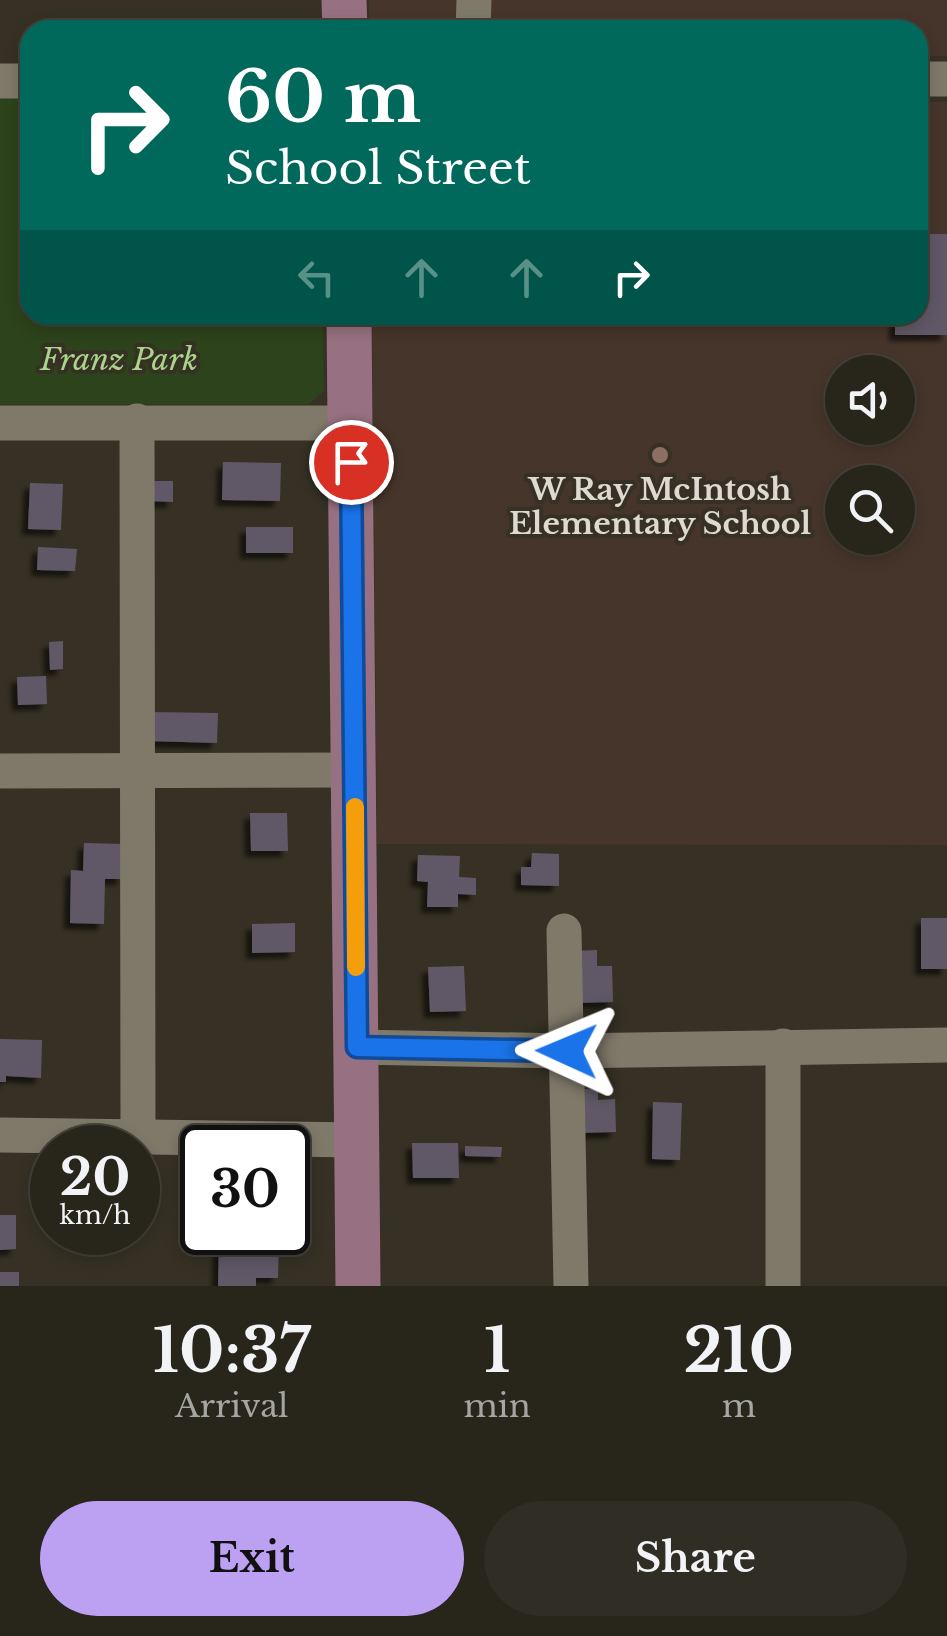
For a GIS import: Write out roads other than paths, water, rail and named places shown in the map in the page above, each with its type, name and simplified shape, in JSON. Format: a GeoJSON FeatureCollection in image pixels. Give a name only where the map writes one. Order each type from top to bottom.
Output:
{"type":"FeatureCollection","features":[{"type":"Feature","properties":{"kind":"main road"},"geometry":{"type":"LineString","coordinates":[[349,325],[358,1286]]}},
{"type":"Feature","properties":{"kind":"street"},"geometry":{"type":"LineString","coordinates":[[137,421],[138,1125]]}},
{"type":"Feature","properties":{"kind":"street"},"geometry":{"type":"LineString","coordinates":[[0,424],[350,423]]}},
{"type":"Feature","properties":{"kind":"street"},"geometry":{"type":"LineString","coordinates":[[0,771],[354,770]]}},
{"type":"Feature","properties":{"kind":"street"},"geometry":{"type":"LineString","coordinates":[[564,931],[570,1286]]}},
{"type":"Feature","properties":{"kind":"street"},"geometry":{"type":"LineString","coordinates":[[357,1047],[567,1051],[947,1044]]}},
{"type":"Feature","properties":{"kind":"street"},"geometry":{"type":"LineString","coordinates":[[783,1046],[783,1286]]}},
{"type":"Feature","properties":{"kind":"street"},"geometry":{"type":"LineString","coordinates":[[0,1135],[30,1136]]}},
{"type":"Feature","properties":{"kind":"street"},"geometry":{"type":"LineString","coordinates":[[160,1138],[356,1140]]}},
{"type":"Feature","properties":{"kind":"place","name":"W Ray McIntosh Elementary School"},"geometry":{"type":"Point","coordinates":[660,455]}},
{"type":"Feature","properties":{"kind":"park label","name":"Franz Park"},"geometry":{"type":"Point","coordinates":[119,359]}}]}
